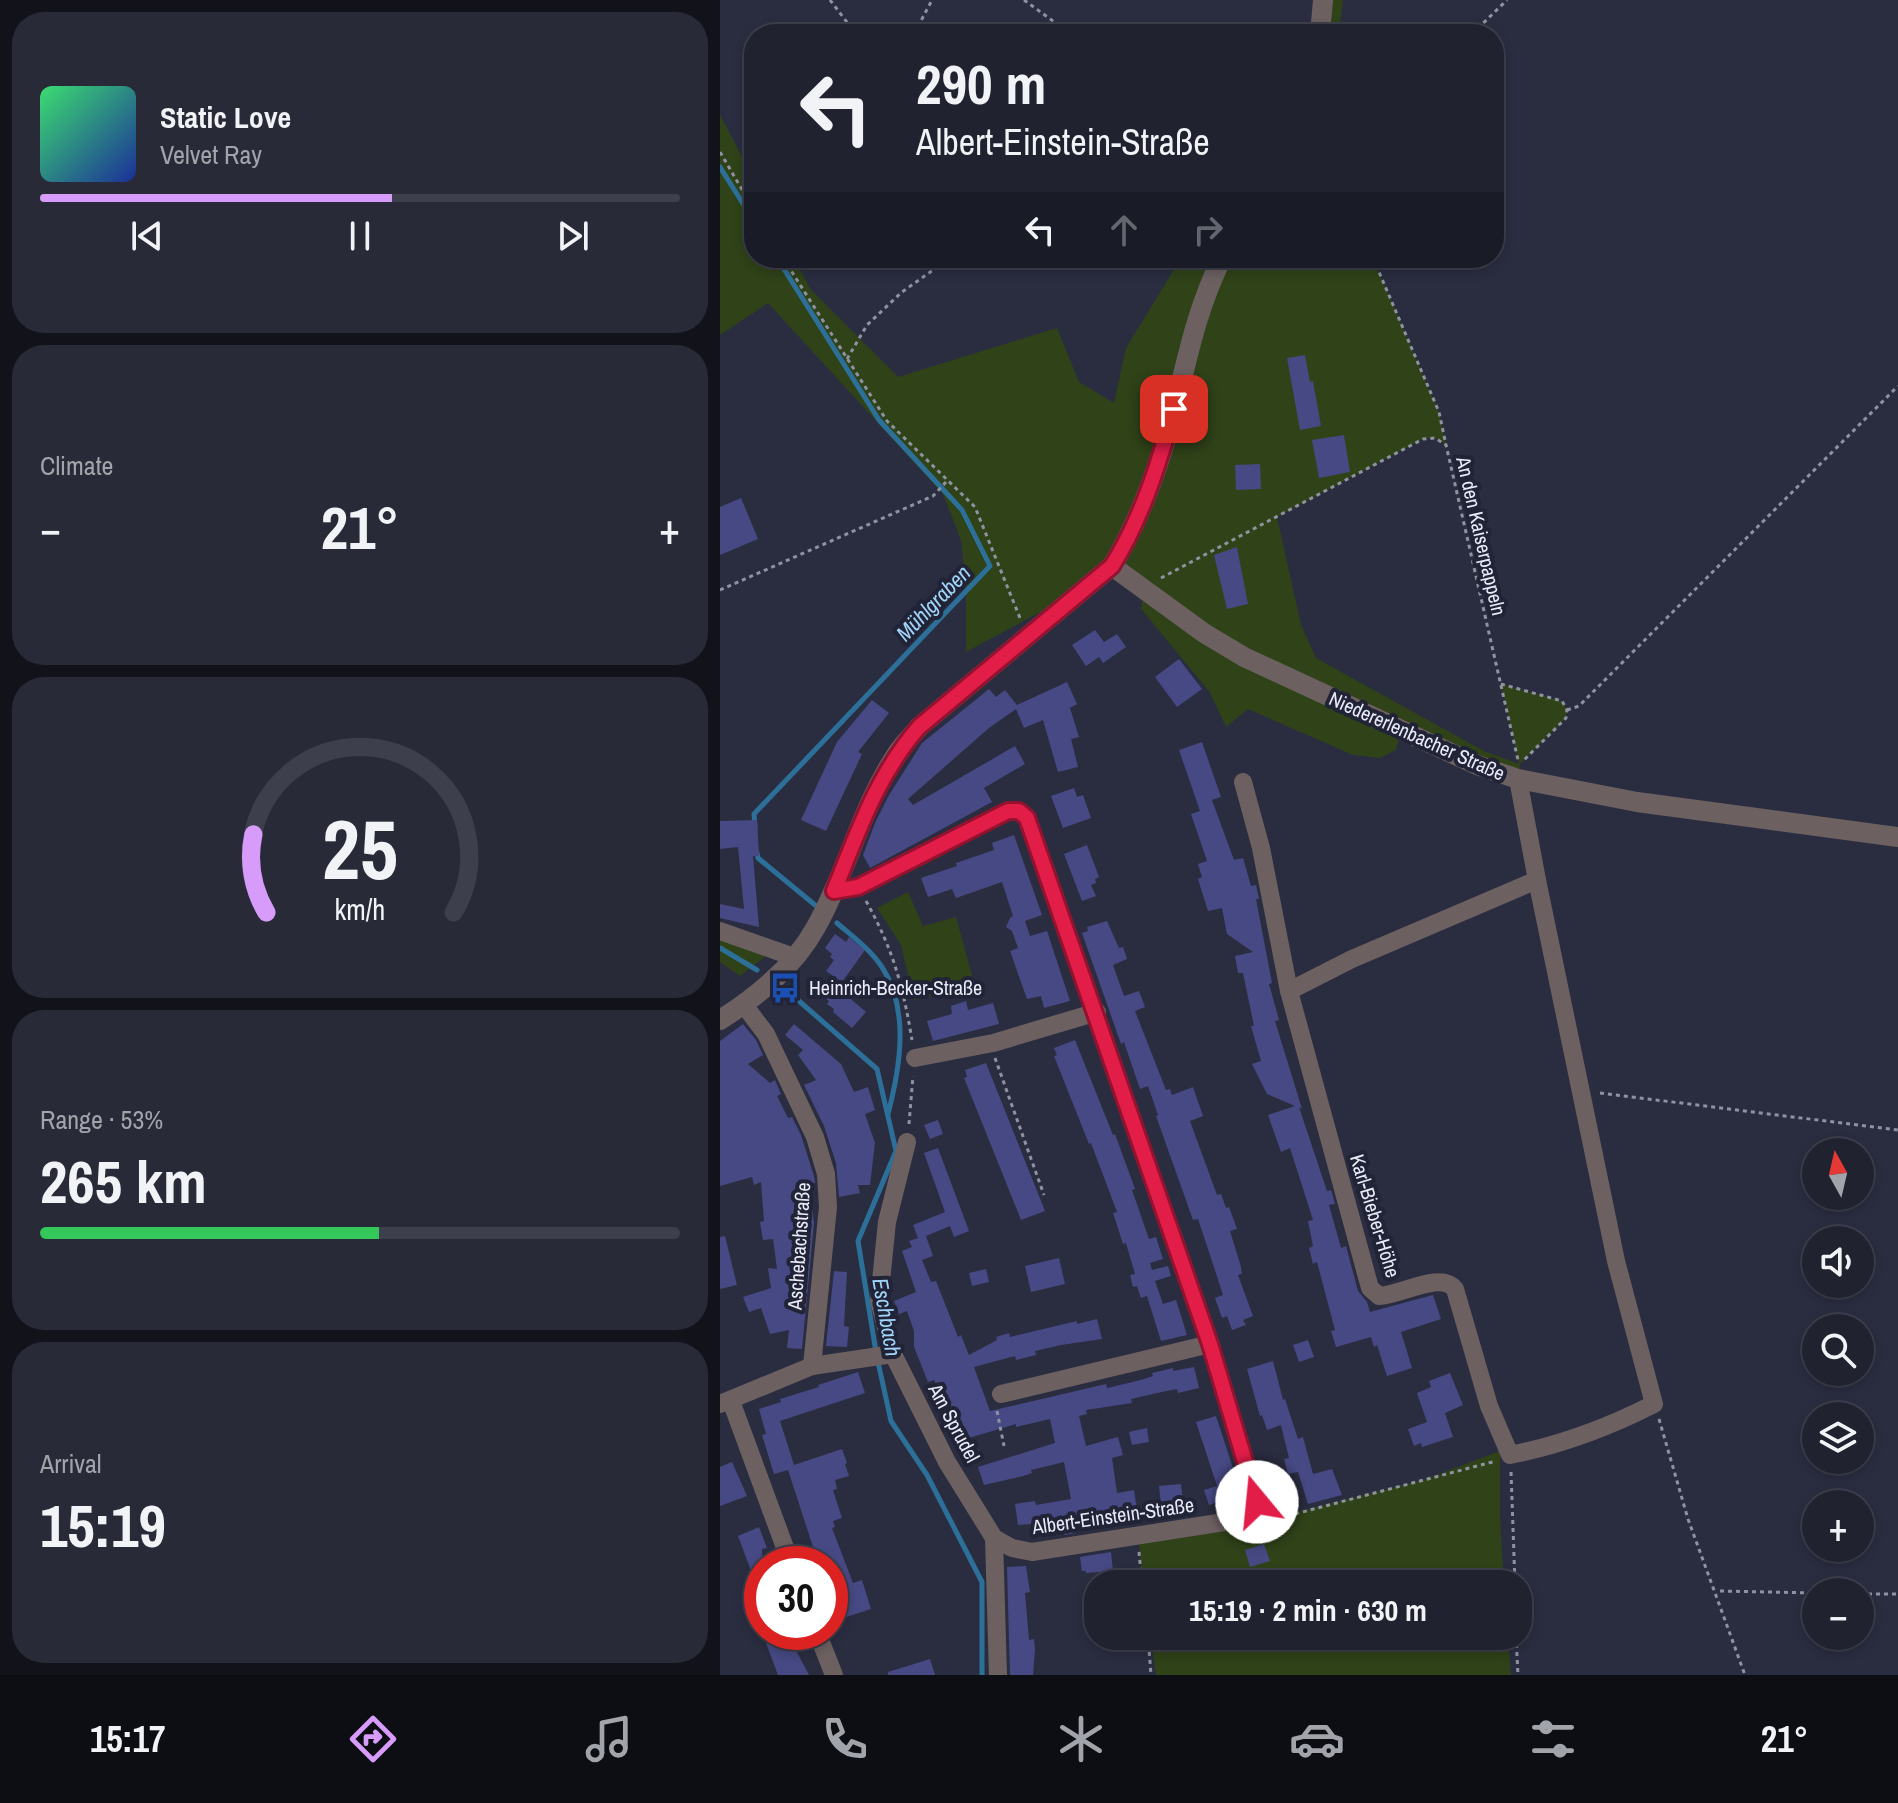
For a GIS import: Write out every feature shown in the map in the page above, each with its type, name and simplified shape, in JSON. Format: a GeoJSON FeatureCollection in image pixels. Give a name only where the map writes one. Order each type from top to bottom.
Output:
{"type":"FeatureCollection","features":[{"type":"Feature","properties":{"kind":"street"},"geometry":{"type":"LineString","coordinates":[[1321,24],[1323,0]]}},
{"type":"Feature","properties":{"kind":"street"},"geometry":{"type":"LineString","coordinates":[[720,1020],[764,991],[814,930],[834,891],[872,798],[896,754],[919,727],[1112,566],[1125,545],[1149,488],[1176,402],[1196,320],[1217,268]]}},
{"type":"Feature","properties":{"kind":"street","name":"Niedererlenbacher Straße"},"geometry":{"type":"LineString","coordinates":[[1112,566],[1204,633],[1244,657],[1443,751],[1637,802],[1898,837]]}},
{"type":"Feature","properties":{"kind":"street"},"geometry":{"type":"LineString","coordinates":[[1510,1455],[1539,1450],[1582,1435],[1654,1404],[1616,1261],[1580,1093],[1537,880],[1519,772]]}},
{"type":"Feature","properties":{"kind":"street","name":"Karl-Bieber-Höhe"},"geometry":{"type":"LineString","coordinates":[[1243,782],[1268,879],[1289,991],[1370,1288],[1379,1296],[1392,1295],[1440,1280],[1449,1282],[1455,1289],[1489,1406],[1510,1455]]}},
{"type":"Feature","properties":{"kind":"street"},"geometry":{"type":"LineString","coordinates":[[834,891],[858,887],[1008,811],[1019,811],[1027,818],[1210,1344],[1257,1502],[1256,1512]]}},
{"type":"Feature","properties":{"kind":"street"},"geometry":{"type":"LineString","coordinates":[[1289,991],[1337,966],[1537,880]]}},
{"type":"Feature","properties":{"kind":"street"},"geometry":{"type":"LineString","coordinates":[[720,931],[794,957]]}},
{"type":"Feature","properties":{"kind":"street","name":"Aschebachstraße"},"geometry":{"type":"LineString","coordinates":[[744,1005],[766,1034],[815,1137],[826,1174],[828,1207],[812,1366]]}},
{"type":"Feature","properties":{"kind":"street"},"geometry":{"type":"LineString","coordinates":[[915,1058],[993,1043],[1097,1012]]}},
{"type":"Feature","properties":{"kind":"street","name":"Am Sprudel"},"geometry":{"type":"LineString","coordinates":[[907,1142],[887,1222],[879,1301],[893,1354],[947,1462],[994,1538]]}},
{"type":"Feature","properties":{"kind":"street"},"geometry":{"type":"LineString","coordinates":[[1001,1394],[1210,1344]]}},
{"type":"Feature","properties":{"kind":"street"},"geometry":{"type":"LineString","coordinates":[[784,1546],[725,1402],[812,1366],[893,1354]]}},
{"type":"Feature","properties":{"kind":"street","name":"Albert-Einstein-Straße"},"geometry":{"type":"LineString","coordinates":[[994,1538],[1012,1548],[1032,1552],[1237,1520],[1256,1512]]}},
{"type":"Feature","properties":{"kind":"street"},"geometry":{"type":"LineString","coordinates":[[994,1538],[998,1675]]}},
{"type":"Feature","properties":{"kind":"street"},"geometry":{"type":"LineString","coordinates":[[824,1650],[834,1675]]}},
{"type":"Feature","properties":{"kind":"path"},"geometry":{"type":"LineString","coordinates":[[830,0],[848,24]]}},
{"type":"Feature","properties":{"kind":"path"},"geometry":{"type":"LineString","coordinates":[[919,24],[932,0]]}},
{"type":"Feature","properties":{"kind":"path"},"geometry":{"type":"LineString","coordinates":[[1024,0],[1057,24]]}},
{"type":"Feature","properties":{"kind":"path"},"geometry":{"type":"LineString","coordinates":[[1482,24],[1507,0]]}},
{"type":"Feature","properties":{"kind":"path"},"geometry":{"type":"LineString","coordinates":[[720,152],[744,193]]}},
{"type":"Feature","properties":{"kind":"path"},"geometry":{"type":"LineString","coordinates":[[789,268],[887,421],[975,507],[1027,635]]}},
{"type":"Feature","properties":{"kind":"path"},"geometry":{"type":"LineString","coordinates":[[847,359],[867,325],[902,292],[936,268]]}},
{"type":"Feature","properties":{"kind":"path"},"geometry":{"type":"LineString","coordinates":[[1377,268],[1439,412],[1446,445]]}},
{"type":"Feature","properties":{"kind":"path"},"geometry":{"type":"LineString","coordinates":[[1567,710],[1579,706],[1898,386]]}},
{"type":"Feature","properties":{"kind":"path","name":"An den Kaiserpappeln"},"geometry":{"type":"LineString","coordinates":[[1144,587],[1423,439],[1435,438],[1446,445],[1519,772]]}},
{"type":"Feature","properties":{"kind":"path"},"geometry":{"type":"LineString","coordinates":[[720,590],[933,496],[947,481]]}},
{"type":"Feature","properties":{"kind":"path"},"geometry":{"type":"LineString","coordinates":[[1501,684],[1562,701],[1567,710],[1566,718],[1519,772]]}},
{"type":"Feature","properties":{"kind":"path"},"geometry":{"type":"LineString","coordinates":[[858,887],[886,936],[904,988],[915,1058],[907,1142]]}},
{"type":"Feature","properties":{"kind":"path"},"geometry":{"type":"LineString","coordinates":[[993,1043],[995,1059],[1044,1195]]}},
{"type":"Feature","properties":{"kind":"path"},"geometry":{"type":"LineString","coordinates":[[1580,1093],[1647,1097],[1898,1130]]}},
{"type":"Feature","properties":{"kind":"path"},"geometry":{"type":"LineString","coordinates":[[1001,1394],[996,1405],[1004,1446]]}},
{"type":"Feature","properties":{"kind":"path"},"geometry":{"type":"LineString","coordinates":[[1654,1404],[1688,1519],[1745,1675]]}},
{"type":"Feature","properties":{"kind":"path"},"geometry":{"type":"LineString","coordinates":[[1256,1512],[1268,1521],[1482,1466],[1510,1455],[1514,1570]]}},
{"type":"Feature","properties":{"kind":"path"},"geometry":{"type":"LineString","coordinates":[[1138,1537],[1141,1570]]}},
{"type":"Feature","properties":{"kind":"path"},"geometry":{"type":"LineString","coordinates":[[1720,1591],[1802,1593]]}},
{"type":"Feature","properties":{"kind":"path"},"geometry":{"type":"LineString","coordinates":[[1874,1594],[1898,1594]]}},
{"type":"Feature","properties":{"kind":"path"},"geometry":{"type":"LineString","coordinates":[[1149,1650],[1151,1675]]}},
{"type":"Feature","properties":{"kind":"path"},"geometry":{"type":"LineString","coordinates":[[1517,1650],[1518,1675]]}},
{"type":"Feature","properties":{"kind":"green space"},"geometry":{"type":"Polygon","coordinates":[[[1323,0],[1343,0],[1340,24],[1321,24],[1323,0]]]}},
{"type":"Feature","properties":{"kind":"green space"},"geometry":{"type":"Polygon","coordinates":[[[720,115],[744,160],[744,268],[799,268],[811,290],[898,377],[1057,328],[1079,382],[1114,403],[1126,348],[1175,268],[1377,268],[1439,412],[1446,445],[1435,438],[1423,439],[1277,517],[1301,625],[1316,658],[1484,751],[1519,764],[1501,684],[1562,701],[1567,710],[1566,718],[1520,764],[1518,779],[1401,732],[1396,750],[1380,758],[1353,755],[1248,709],[1226,727],[1209,691],[1141,609],[1144,587],[1113,566],[1096,582],[966,652],[966,589],[961,540],[943,494],[768,303],[720,335],[720,115]]]}},
{"type":"Feature","properties":{"kind":"green space"},"geometry":{"type":"Polygon","coordinates":[[[908,892],[923,926],[956,917],[975,986],[914,1000],[901,945],[877,908],[908,892]]]}},
{"type":"Feature","properties":{"kind":"green space"},"geometry":{"type":"Polygon","coordinates":[[[720,933],[767,955],[740,976],[720,962],[720,933]]]}},
{"type":"Feature","properties":{"kind":"green space"},"geometry":{"type":"Polygon","coordinates":[[[1500,1451],[1503,1570],[1142,1570],[1139,1542],[1242,1516],[1267,1539],[1265,1520],[1426,1479],[1500,1451]]]}},
{"type":"Feature","properties":{"kind":"green space"},"geometry":{"type":"Polygon","coordinates":[[[1153,1650],[1509,1650],[1511,1675],[1156,1675],[1153,1650]]]}},
{"type":"Feature","properties":{"kind":"building"},"geometry":{"type":"Polygon","coordinates":[[[1305,355],[1321,426],[1300,430],[1287,358],[1305,355]]]}},
{"type":"Feature","properties":{"kind":"building"},"geometry":{"type":"Polygon","coordinates":[[[1344,435],[1350,472],[1319,478],[1312,440],[1344,435]]]}},
{"type":"Feature","properties":{"kind":"building"},"geometry":{"type":"Polygon","coordinates":[[[1260,464],[1261,489],[1236,490],[1235,465],[1260,464]]]}},
{"type":"Feature","properties":{"kind":"building"},"geometry":{"type":"Polygon","coordinates":[[[741,498],[758,539],[720,555],[720,507],[741,498]]]}},
{"type":"Feature","properties":{"kind":"building"},"geometry":{"type":"Polygon","coordinates":[[[1237,547],[1248,604],[1227,609],[1214,555],[1237,547]]]}},
{"type":"Feature","properties":{"kind":"building"},"geometry":{"type":"Polygon","coordinates":[[[1095,630],[1104,642],[1117,634],[1126,647],[1103,663],[1099,657],[1086,666],[1072,645],[1095,630]]]}},
{"type":"Feature","properties":{"kind":"building"},"geometry":{"type":"Polygon","coordinates":[[[1179,659],[1202,689],[1177,707],[1155,677],[1179,659]]]}},
{"type":"Feature","properties":{"kind":"building"},"geometry":{"type":"Polygon","coordinates":[[[1067,682],[1077,704],[1070,708],[1079,737],[1071,739],[1078,767],[1058,772],[1043,720],[1024,728],[1016,709],[989,728],[908,799],[913,805],[1015,746],[1025,764],[984,788],[992,802],[870,868],[863,855],[875,823],[922,743],[989,689],[996,697],[1005,690],[1017,705],[1067,682]]]}},
{"type":"Feature","properties":{"kind":"building"},"geometry":{"type":"Polygon","coordinates":[[[872,700],[889,713],[858,752],[862,754],[826,831],[801,820],[837,742],[872,700]]]}},
{"type":"Feature","properties":{"kind":"building"},"geometry":{"type":"Polygon","coordinates":[[[1202,742],[1221,797],[1212,800],[1234,860],[1243,858],[1251,886],[1256,885],[1272,983],[1269,984],[1279,1020],[1275,1021],[1302,1109],[1299,1107],[1327,1191],[1331,1190],[1332,1193],[1335,1204],[1329,1205],[1341,1248],[1346,1246],[1358,1291],[1370,1312],[1433,1295],[1441,1319],[1401,1332],[1412,1368],[1387,1376],[1377,1345],[1374,1347],[1371,1337],[1336,1347],[1331,1331],[1335,1330],[1317,1262],[1313,1264],[1309,1248],[1313,1246],[1308,1221],[1313,1220],[1290,1148],[1281,1152],[1268,1115],[1295,1106],[1267,1094],[1252,1064],[1261,1061],[1251,1026],[1254,1026],[1243,973],[1238,973],[1235,956],[1253,952],[1227,934],[1222,908],[1208,911],[1198,879],[1202,877],[1198,864],[1207,861],[1191,814],[1200,811],[1179,750],[1202,742]]]}},
{"type":"Feature","properties":{"kind":"building"},"geometry":{"type":"Polygon","coordinates":[[[1074,788],[1077,797],[1083,795],[1091,818],[1063,828],[1051,796],[1074,788]]]}},
{"type":"Feature","properties":{"kind":"building"},"geometry":{"type":"Polygon","coordinates":[[[757,820],[759,856],[753,856],[759,927],[720,918],[720,904],[744,909],[738,847],[720,849],[720,821],[757,820]]]}},
{"type":"Feature","properties":{"kind":"building"},"geometry":{"type":"Polygon","coordinates":[[[1014,835],[1042,915],[1025,921],[1030,936],[1047,931],[1070,1001],[1044,1008],[1041,996],[1027,999],[1010,951],[1018,948],[1012,931],[1006,927],[1013,916],[1002,882],[956,898],[952,889],[928,897],[921,878],[994,850],[992,843],[1014,835]]]}},
{"type":"Feature","properties":{"kind":"building"},"geometry":{"type":"Polygon","coordinates":[[[1087,845],[1099,877],[1091,885],[1096,896],[1082,901],[1064,854],[1087,845]]]}},
{"type":"Feature","properties":{"kind":"building"},"geometry":{"type":"Polygon","coordinates":[[[1107,921],[1127,959],[1113,965],[1124,996],[1139,991],[1145,1007],[1135,1011],[1166,1090],[1170,1089],[1172,1095],[1193,1087],[1203,1116],[1190,1121],[1217,1195],[1221,1194],[1226,1208],[1229,1207],[1237,1229],[1230,1231],[1241,1267],[1242,1274],[1238,1275],[1253,1316],[1243,1320],[1246,1325],[1232,1330],[1227,1316],[1222,1318],[1215,1298],[1223,1295],[1198,1219],[1193,1220],[1148,1086],[1140,1089],[1082,933],[1088,931],[1087,927],[1107,921]]]}},
{"type":"Feature","properties":{"kind":"building"},"geometry":{"type":"Polygon","coordinates":[[[835,934],[846,942],[849,937],[865,950],[842,982],[826,971],[834,960],[825,948],[835,934]]]}},
{"type":"Feature","properties":{"kind":"building"},"geometry":{"type":"Polygon","coordinates":[[[832,976],[850,988],[845,994],[866,1012],[852,1028],[833,1012],[834,1009],[827,1004],[829,1001],[819,994],[832,976]]]}},
{"type":"Feature","properties":{"kind":"building"},"geometry":{"type":"Polygon","coordinates":[[[966,1001],[968,1010],[993,1003],[999,1024],[933,1041],[927,1021],[952,1014],[951,1006],[966,1001]]]}},
{"type":"Feature","properties":{"kind":"building"},"geometry":{"type":"Polygon","coordinates":[[[743,1024],[763,1055],[748,1064],[770,1083],[775,1080],[781,1094],[777,1096],[801,1135],[814,1176],[815,1183],[809,1184],[814,1223],[802,1349],[787,1348],[789,1330],[770,1334],[761,1308],[749,1312],[743,1297],[771,1288],[768,1268],[777,1269],[773,1239],[763,1240],[761,1182],[754,1185],[752,1177],[720,1186],[720,1041],[743,1024]]]}},
{"type":"Feature","properties":{"kind":"building"},"geometry":{"type":"Polygon","coordinates":[[[794,1024],[841,1064],[854,1092],[868,1087],[875,1110],[865,1114],[875,1143],[870,1185],[858,1185],[860,1193],[839,1197],[836,1163],[824,1126],[804,1085],[816,1080],[798,1055],[803,1050],[785,1035],[794,1024]]]}},
{"type":"Feature","properties":{"kind":"building"},"geometry":{"type":"Polygon","coordinates":[[[1075,1040],[1115,1134],[1149,1239],[1156,1237],[1163,1259],[1150,1263],[1152,1270],[1168,1266],[1171,1276],[1155,1281],[1163,1304],[1176,1300],[1187,1335],[1161,1341],[1147,1296],[1141,1298],[1137,1286],[1133,1287],[1130,1275],[1135,1274],[1113,1213],[1117,1212],[1054,1056],[1057,1055],[1054,1048],[1075,1040]]]}},
{"type":"Feature","properties":{"kind":"building"},"geometry":{"type":"Polygon","coordinates":[[[986,1063],[1045,1211],[1021,1220],[964,1078],[967,1077],[965,1070],[986,1063]]]}},
{"type":"Feature","properties":{"kind":"building"},"geometry":{"type":"Polygon","coordinates":[[[938,1120],[943,1134],[930,1139],[924,1125],[938,1120]]]}},
{"type":"Feature","properties":{"kind":"building"},"geometry":{"type":"Polygon","coordinates":[[[938,1148],[969,1231],[954,1237],[950,1226],[926,1236],[933,1256],[922,1260],[931,1282],[936,1281],[958,1337],[961,1335],[969,1355],[997,1340],[996,1337],[1009,1333],[1010,1337],[1077,1321],[1077,1324],[1097,1319],[1102,1339],[1061,1345],[1035,1351],[1036,1355],[1016,1360],[1015,1356],[974,1367],[990,1411],[1106,1384],[1107,1388],[1173,1368],[1173,1371],[1194,1367],[1199,1388],[1178,1393],[1177,1389],[1131,1399],[1132,1403],[1086,1410],[1087,1414],[1079,1416],[1086,1446],[1118,1437],[1123,1455],[1112,1458],[1117,1493],[1134,1490],[1138,1516],[1075,1526],[1076,1533],[1064,1535],[1060,1522],[1018,1525],[1015,1504],[1035,1501],[1036,1505],[1071,1499],[1064,1462],[984,1485],[978,1467],[1055,1443],[1050,1419],[1016,1427],[1016,1424],[962,1440],[950,1402],[944,1405],[934,1380],[928,1382],[914,1347],[914,1331],[907,1311],[899,1314],[894,1301],[916,1292],[902,1251],[912,1247],[909,1241],[918,1238],[913,1225],[945,1212],[924,1153],[938,1148]]]}},
{"type":"Feature","properties":{"kind":"building"},"geometry":{"type":"Polygon","coordinates":[[[725,1236],[737,1285],[720,1289],[720,1237],[725,1236]]]}},
{"type":"Feature","properties":{"kind":"building"},"geometry":{"type":"Polygon","coordinates":[[[1059,1258],[1065,1284],[1031,1292],[1025,1266],[1059,1258]]]}},
{"type":"Feature","properties":{"kind":"building"},"geometry":{"type":"Polygon","coordinates":[[[986,1269],[989,1282],[972,1286],[969,1273],[986,1269]]]}},
{"type":"Feature","properties":{"kind":"building"},"geometry":{"type":"Polygon","coordinates":[[[834,1271],[847,1272],[844,1326],[849,1327],[847,1347],[826,1346],[834,1271]]]}},
{"type":"Feature","properties":{"kind":"building"},"geometry":{"type":"Polygon","coordinates":[[[1308,1340],[1314,1357],[1299,1362],[1293,1345],[1308,1340]]]}},
{"type":"Feature","properties":{"kind":"building"},"geometry":{"type":"Polygon","coordinates":[[[1273,1361],[1283,1400],[1298,1439],[1303,1437],[1313,1474],[1332,1469],[1342,1495],[1308,1504],[1298,1472],[1288,1474],[1284,1459],[1289,1458],[1281,1425],[1267,1430],[1247,1369],[1273,1361]]]}},
{"type":"Feature","properties":{"kind":"building"},"geometry":{"type":"Polygon","coordinates":[[[858,1372],[865,1393],[780,1421],[794,1465],[842,1449],[849,1476],[835,1480],[837,1489],[833,1490],[842,1518],[833,1521],[835,1527],[832,1528],[839,1546],[813,1546],[788,1470],[774,1474],[762,1435],[766,1434],[759,1409],[858,1372]]]}},
{"type":"Feature","properties":{"kind":"building"},"geometry":{"type":"Polygon","coordinates":[[[1450,1373],[1463,1405],[1445,1413],[1453,1437],[1422,1447],[1421,1443],[1414,1446],[1408,1429],[1427,1422],[1417,1393],[1431,1387],[1429,1381],[1450,1373]]]}},
{"type":"Feature","properties":{"kind":"building"},"geometry":{"type":"Polygon","coordinates":[[[1216,1416],[1244,1502],[1220,1510],[1218,1502],[1209,1505],[1204,1490],[1217,1486],[1196,1422],[1216,1416]]]}},
{"type":"Feature","properties":{"kind":"building"},"geometry":{"type":"Polygon","coordinates":[[[1147,1428],[1149,1442],[1132,1445],[1129,1432],[1147,1428]]]}},
{"type":"Feature","properties":{"kind":"building"},"geometry":{"type":"Polygon","coordinates":[[[732,1462],[747,1496],[720,1506],[720,1467],[732,1462]]]}},
{"type":"Feature","properties":{"kind":"building"},"geometry":{"type":"Polygon","coordinates":[[[1181,1484],[1184,1512],[1162,1515],[1159,1486],[1181,1484]]]}},
{"type":"Feature","properties":{"kind":"building"},"geometry":{"type":"Polygon","coordinates":[[[759,1527],[766,1546],[744,1546],[744,1552],[738,1536],[759,1527]]]}},
{"type":"Feature","properties":{"kind":"building"},"geometry":{"type":"Polygon","coordinates":[[[1264,1544],[1270,1561],[1250,1567],[1245,1550],[1264,1544]]]}},
{"type":"Feature","properties":{"kind":"building"},"geometry":{"type":"Polygon","coordinates":[[[1111,1552],[1113,1570],[1082,1571],[1080,1557],[1111,1552]]]}},
{"type":"Feature","properties":{"kind":"building"},"geometry":{"type":"Polygon","coordinates":[[[1026,1566],[1030,1592],[1025,1593],[1029,1640],[1034,1639],[1035,1650],[1033,1675],[1010,1675],[1007,1567],[1026,1566]]]}},
{"type":"Feature","properties":{"kind":"building"},"geometry":{"type":"Polygon","coordinates":[[[848,1570],[853,1583],[862,1580],[871,1609],[848,1616],[848,1570]]]}},
{"type":"Feature","properties":{"kind":"building"},"geometry":{"type":"Polygon","coordinates":[[[769,1650],[796,1650],[809,1675],[778,1675],[769,1650]]]}},
{"type":"Feature","properties":{"kind":"building"},"geometry":{"type":"Polygon","coordinates":[[[930,1659],[935,1675],[888,1675],[888,1672],[930,1659]]]}},
{"type":"Feature","properties":{"kind":"waterway","name":"Mühlgraben"},"geometry":{"type":"LineString","coordinates":[[720,167],[744,205]]}},
{"type":"Feature","properties":{"kind":"waterway","name":"Mühlgraben"},"geometry":{"type":"LineString","coordinates":[[755,827],[754,814],[990,566],[962,510],[879,420],[783,268]]}},
{"type":"Feature","properties":{"kind":"waterway","name":"Mühlgraben"},"geometry":{"type":"LineString","coordinates":[[757,853],[758,858],[815,905]]}},
{"type":"Feature","properties":{"kind":"waterway","name":"Mühlgraben"},"geometry":{"type":"LineString","coordinates":[[837,923],[877,960],[891,984],[896,1002],[899,1059],[888,1114]]}},
{"type":"Feature","properties":{"kind":"waterway","name":"Eschbach"},"geometry":{"type":"LineString","coordinates":[[720,948],[757,970]]}},
{"type":"Feature","properties":{"kind":"waterway","name":"Eschbach"},"geometry":{"type":"LineString","coordinates":[[784,992],[799,1001],[877,1069],[896,1151],[858,1241],[876,1352]]}},
{"type":"Feature","properties":{"kind":"waterway","name":"Eschbach"},"geometry":{"type":"LineString","coordinates":[[878,1362],[891,1421],[927,1475],[982,1582],[982,1675]]}},
{"type":"Feature","properties":{"kind":"place","name":"Heinrich-Becker-Straße"},"geometry":{"type":"Point","coordinates":[785,988]}},
{"type":"Feature","properties":{"kind":"route"},"geometry":{"type":"LineString","coordinates":[[1174,409],[1137,519],[1112,566],[919,727],[896,754],[872,798],[834,891],[858,887],[1008,811],[1019,811],[1027,818],[1210,1344],[1257,1502]]}}]}
